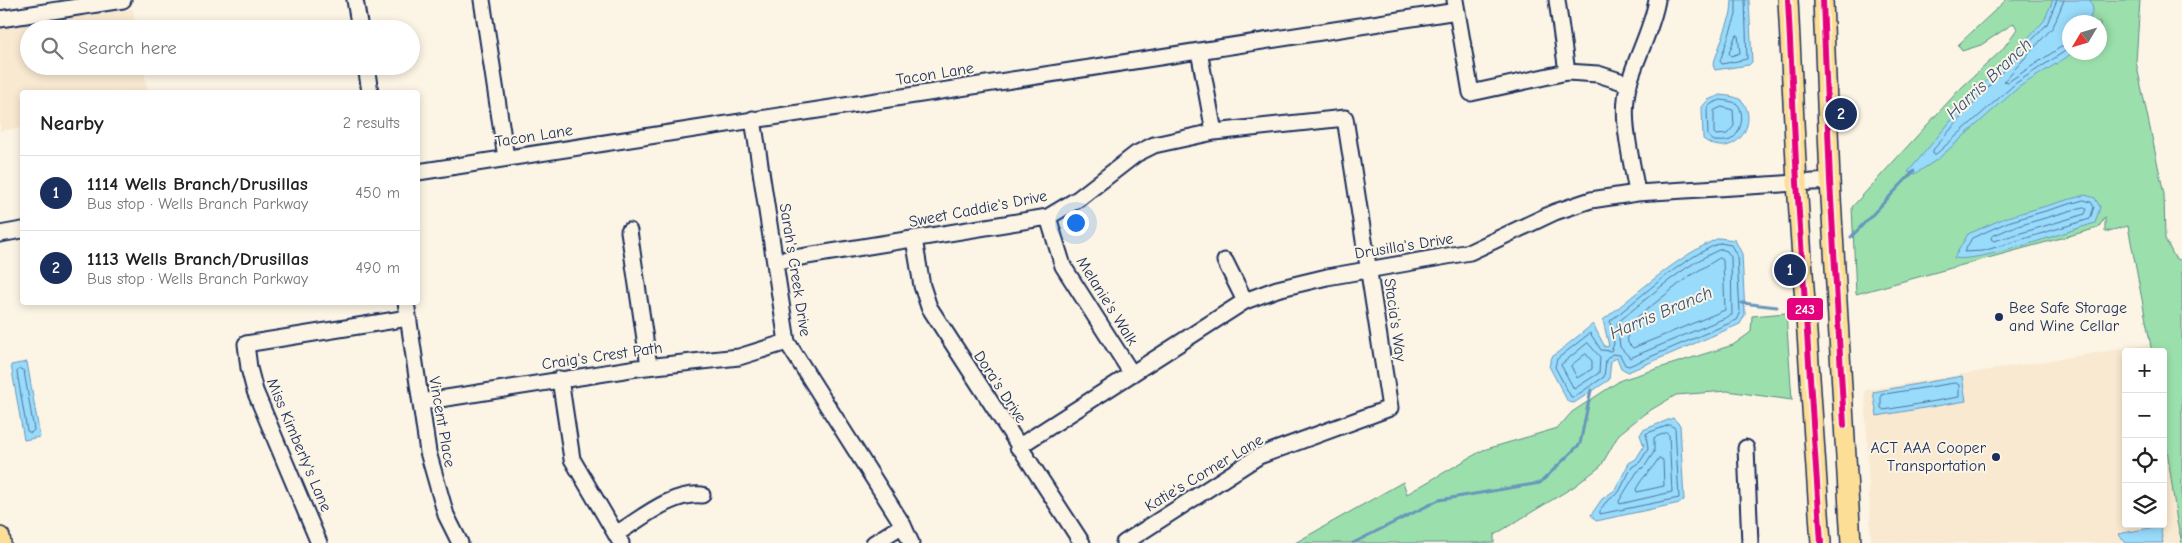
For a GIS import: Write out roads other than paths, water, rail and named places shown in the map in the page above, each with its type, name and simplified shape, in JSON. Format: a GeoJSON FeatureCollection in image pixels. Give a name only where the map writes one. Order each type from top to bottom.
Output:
{"type":"FeatureCollection","features":[{"type":"Feature","properties":{"kind":"main road"},"geometry":{"type":"LineString","coordinates":[[1788,0],[1797,183],[1821,543]]}},
{"type":"Feature","properties":{"kind":"main road"},"geometry":{"type":"LineString","coordinates":[[1823,0],[1830,181],[1852,543]]}},
{"type":"Feature","properties":{"kind":"main road"},"geometry":{"type":"LineString","coordinates":[[0,537],[1,543]]}},
{"type":"Feature","properties":{"kind":"street"},"geometry":{"type":"LineString","coordinates":[[0,19],[123,0]]}},
{"type":"Feature","properties":{"kind":"street"},"geometry":{"type":"LineString","coordinates":[[355,0],[358,20]]}},
{"type":"Feature","properties":{"kind":"street"},"geometry":{"type":"LineString","coordinates":[[482,0],[506,158]]}},
{"type":"Feature","properties":{"kind":"street"},"geometry":{"type":"LineString","coordinates":[[1557,0],[1567,72]]}},
{"type":"Feature","properties":{"kind":"street"},"geometry":{"type":"LineString","coordinates":[[1637,193],[1627,132],[1626,101],[1629,84],[1651,26],[1657,0]]}},
{"type":"Feature","properties":{"kind":"street"},"geometry":{"type":"LineString","coordinates":[[1456,6],[1471,93],[1567,72],[1598,74],[1629,84]]}},
{"type":"Feature","properties":{"kind":"street","name":"Tacon Lane"},"geometry":{"type":"LineString","coordinates":[[420,172],[1199,51],[1456,6]]}},
{"type":"Feature","properties":{"kind":"street"},"geometry":{"type":"LineString","coordinates":[[1199,51],[1214,132]]}},
{"type":"Feature","properties":{"kind":"street"},"geometry":{"type":"LineString","coordinates":[[367,75],[370,90]]}},
{"type":"Feature","properties":{"kind":"street","name":"Sweet Caddie's Drive"},"geometry":{"type":"LineString","coordinates":[[776,261],[1048,217],[1078,199],[1136,154],[1154,145],[1214,132],[1345,118]]}},
{"type":"Feature","properties":{"kind":"street","name":"Stacia's Way"},"geometry":{"type":"LineString","coordinates":[[1345,118],[1370,268],[1390,408]]}},
{"type":"Feature","properties":{"kind":"street","name":"Sarah's Creek Drive"},"geometry":{"type":"LineString","coordinates":[[753,119],[787,342],[903,525],[910,543]]}},
{"type":"Feature","properties":{"kind":"street","name":"Drusilla's Drive"},"geometry":{"type":"LineString","coordinates":[[1018,447],[1245,301],[1277,289],[1370,268],[1470,252],[1555,212],[1591,200],[1637,193],[1830,181]]}},
{"type":"Feature","properties":{"kind":"street","name":"Melanie's Walk"},"geometry":{"type":"LineString","coordinates":[[1048,217],[1063,266],[1132,374]]}},
{"type":"Feature","properties":{"kind":"street"},"geometry":{"type":"LineString","coordinates":[[0,234],[20,230]]}},
{"type":"Feature","properties":{"kind":"street"},"geometry":{"type":"LineString","coordinates":[[629,232],[650,366]]}},
{"type":"Feature","properties":{"kind":"street","name":"Dora's Drive"},"geometry":{"type":"LineString","coordinates":[[914,239],[922,286],[930,307],[1018,447],[1082,543]]}},
{"type":"Feature","properties":{"kind":"street"},"geometry":{"type":"LineString","coordinates":[[1225,261],[1245,301]]}},
{"type":"Feature","properties":{"kind":"street","name":"Vincent Place"},"geometry":{"type":"LineString","coordinates":[[406,305],[428,452],[436,486],[446,515],[460,543]]}},
{"type":"Feature","properties":{"kind":"street","name":"Miss Kimberly's Lane"},"geometry":{"type":"LineString","coordinates":[[320,543],[255,390],[249,368],[246,344],[408,318]]}},
{"type":"Feature","properties":{"kind":"street","name":"Craig's Crest Path"},"geometry":{"type":"LineString","coordinates":[[420,402],[650,366],[739,357],[787,342]]}},
{"type":"Feature","properties":{"kind":"street"},"geometry":{"type":"LineString","coordinates":[[560,379],[572,459],[618,539],[677,497],[689,494],[702,495]]}},
{"type":"Feature","properties":{"kind":"street","name":"Katie's Corner Lane"},"geometry":{"type":"LineString","coordinates":[[1124,543],[1258,456],[1390,408]]}},
{"type":"Feature","properties":{"kind":"street"},"geometry":{"type":"LineString","coordinates":[[1746,448],[1750,543]]}},
{"type":"Feature","properties":{"kind":"street"},"geometry":{"type":"LineString","coordinates":[[874,543],[903,525]]}},
{"type":"Feature","properties":{"kind":"water"},"geometry":{"type":"Polygon","coordinates":[[[1732,0],[1749,0],[1752,62],[1749,65],[1715,70],[1713,65],[1731,13],[1732,0]]]}},
{"type":"Feature","properties":{"kind":"water"},"geometry":{"type":"Polygon","coordinates":[[[2053,0],[2090,0],[2093,9],[2091,15],[2062,15],[2062,60],[2019,87],[1938,159],[1915,174],[1908,172],[1971,97],[2044,21],[2053,0]]]}},
{"type":"Feature","properties":{"kind":"water"},"geometry":{"type":"Polygon","coordinates":[[[1720,95],[1741,100],[1747,111],[1748,120],[1746,129],[1741,137],[1725,146],[1714,145],[1703,139],[1702,107],[1708,100],[1720,95]]]}},
{"type":"Feature","properties":{"kind":"water"},"geometry":{"type":"Polygon","coordinates":[[[2085,195],[2095,198],[2100,207],[2095,223],[1982,256],[1954,258],[1968,234],[2007,217],[2085,195]]]}},
{"type":"Feature","properties":{"kind":"water"},"geometry":{"type":"Polygon","coordinates":[[[1719,238],[1735,240],[1742,254],[1745,315],[1740,324],[1628,372],[1621,368],[1617,358],[1611,361],[1609,380],[1574,403],[1568,402],[1549,366],[1552,357],[1593,324],[1605,347],[1609,346],[1603,320],[1673,265],[1719,238]]]}},
{"type":"Feature","properties":{"kind":"water"},"geometry":{"type":"Polygon","coordinates":[[[27,362],[40,437],[24,440],[11,365],[27,362]]]}},
{"type":"Feature","properties":{"kind":"water"},"geometry":{"type":"Polygon","coordinates":[[[1962,376],[1966,401],[1877,416],[1873,392],[1962,376]]]}},
{"type":"Feature","properties":{"kind":"water"},"geometry":{"type":"Polygon","coordinates":[[[1673,418],[1680,425],[1684,500],[1680,503],[1596,521],[1591,515],[1602,499],[1615,490],[1629,463],[1636,459],[1644,446],[1640,435],[1643,430],[1673,418]]]}},
{"type":"Feature","properties":{"kind":"water"},"geometry":{"type":"Polygon","coordinates":[[[2150,528],[2160,528],[2163,543],[2126,543],[2118,534],[2150,528]]]}},
{"type":"Feature","properties":{"kind":"waterway","name":"Harris Branch"},"geometry":{"type":"LineString","coordinates":[[1851,237],[1914,171]]}},
{"type":"Feature","properties":{"kind":"waterway","name":"Harris Branch"},"geometry":{"type":"LineString","coordinates":[[1742,303],[1777,307]]}},
{"type":"Feature","properties":{"kind":"waterway","name":"Harris Branch"},"geometry":{"type":"LineString","coordinates":[[1353,543],[1439,500],[1540,483],[1580,444],[1591,390]]}},
{"type":"Feature","properties":{"kind":"place","name":"1113 Wells Branch/Drusillas"},"geometry":{"type":"Point","coordinates":[1841,114]}},
{"type":"Feature","properties":{"kind":"place","name":"1114 Wells Branch/Drusillas"},"geometry":{"type":"Point","coordinates":[1790,270]}},
{"type":"Feature","properties":{"kind":"place","name":"Bee Safe Storage and Wine Cellar"},"geometry":{"type":"Point","coordinates":[1999,317]}},
{"type":"Feature","properties":{"kind":"place","name":"ACT AAA Cooper Transportation"},"geometry":{"type":"Point","coordinates":[1996,457]}}]}
